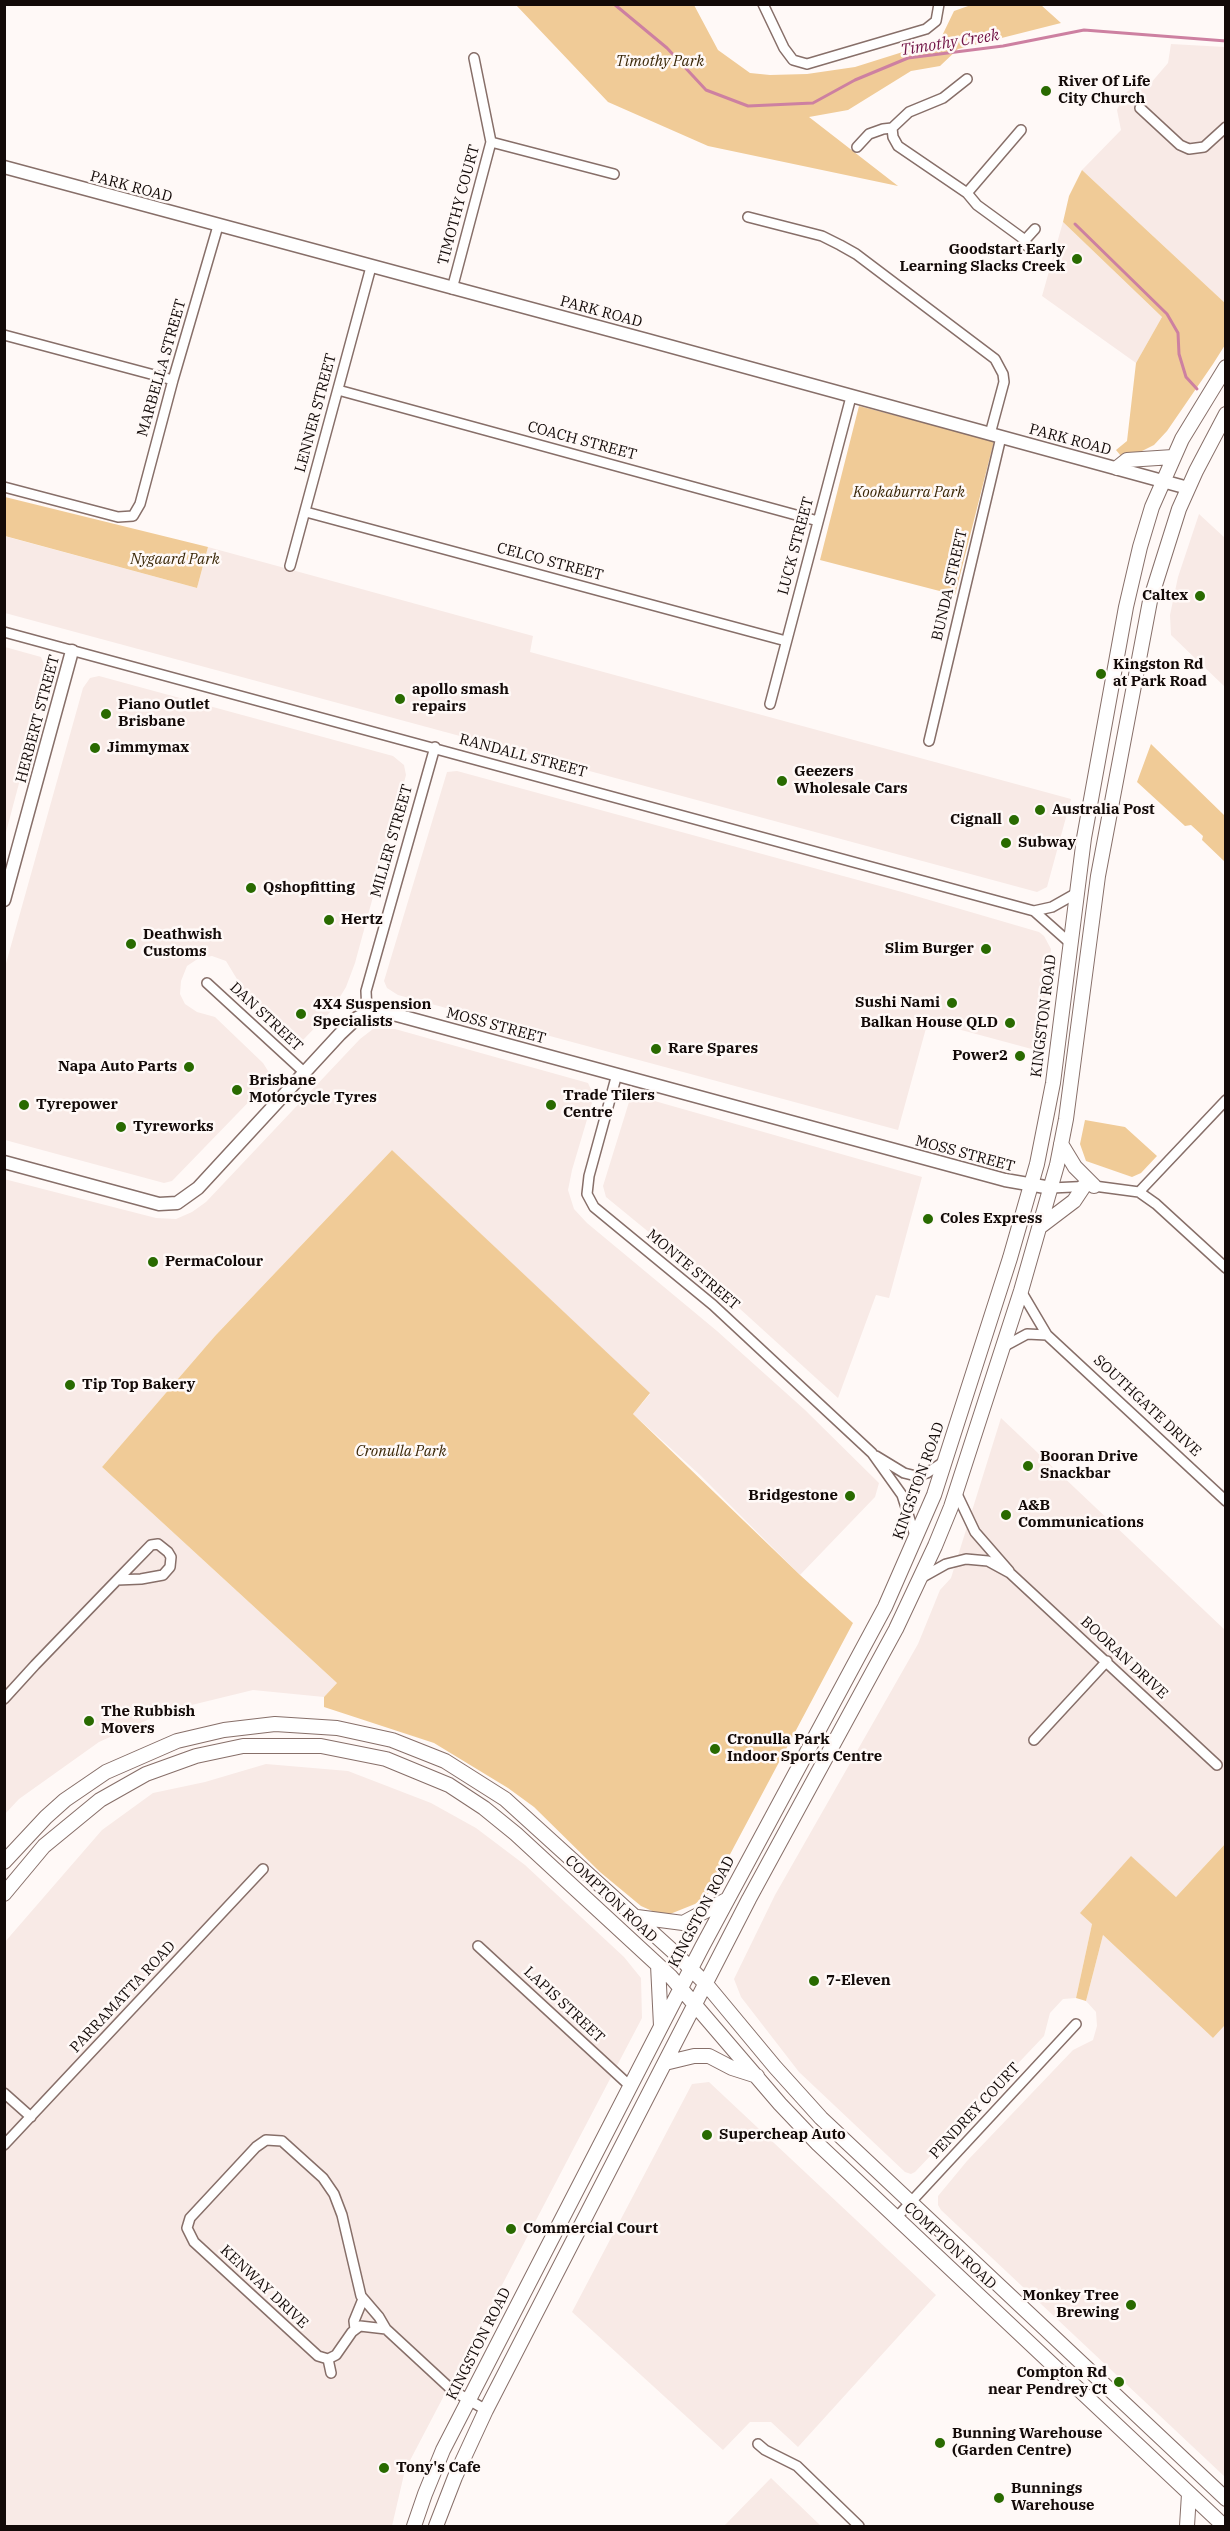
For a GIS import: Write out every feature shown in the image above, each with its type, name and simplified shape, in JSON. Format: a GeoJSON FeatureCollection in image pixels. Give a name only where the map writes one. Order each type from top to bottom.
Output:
{"type":"FeatureCollection","features":[{"type":"Feature","properties":{"kind":"main road","name":"KINGSTON ROAD"},"geometry":{"type":"LineString","coordinates":[[414,2526],[443,2451],[468,2401],[661,2026],[885,1606],[916,1539],[945,1461],[1031,1186],[1053,1083],[1076,894],[1126,607],[1147,524],[1173,457],[1193,419],[1226,367]]}},
{"type":"Feature","properties":{"kind":"main road"},"geometry":{"type":"LineString","coordinates":[[436,2526],[455,2477],[486,2410],[706,1984],[921,1578],[956,1491],[1041,1226],[1061,1144],[1098,876],[1145,626],[1164,552],[1188,488],[1226,414]]}},
{"type":"Feature","properties":{"kind":"main road"},"geometry":{"type":"LineString","coordinates":[[1117,468],[1127,460],[1173,457]]}},
{"type":"Feature","properties":{"kind":"main road"},"geometry":{"type":"LineString","coordinates":[[1041,1226],[1074,1201],[1089,1186],[1061,1144]]}},
{"type":"Feature","properties":{"kind":"main road","name":"COMPTON ROAD"},"geometry":{"type":"LineString","coordinates":[[4,1862],[30,1832],[65,1800],[106,1772],[177,1742],[224,1730],[275,1724],[321,1726],[375,1735],[410,1746],[445,1761],[475,1778],[521,1812],[637,1917],[706,1984],[806,2102],[1226,2499]]}},
{"type":"Feature","properties":{"kind":"main road","name":"COMPTON ROAD"},"geometry":{"type":"LineString","coordinates":[[4,1894],[29,1862],[60,1831],[100,1800],[146,1774],[196,1756],[243,1746],[321,1746],[365,1753],[408,1767],[467,1796],[516,1834],[682,1987],[818,2144],[1225,2526]]}},
{"type":"Feature","properties":{"kind":"main road"},"geometry":{"type":"LineString","coordinates":[[637,1917],[683,1923],[728,1899]]}},
{"type":"Feature","properties":{"kind":"main road"},"geometry":{"type":"LineString","coordinates":[[658,1965],[661,2026]]}},
{"type":"Feature","properties":{"kind":"main road"},"geometry":{"type":"LineString","coordinates":[[665,2063],[694,2056],[709,2056],[732,2068],[757,2076]]}},
{"type":"Feature","properties":{"kind":"main road"},"geometry":{"type":"LineString","coordinates":[[1186,2526],[1189,2494]]}},
{"type":"Feature","properties":{"kind":"street"},"geometry":{"type":"LineString","coordinates":[[763,4],[784,48],[793,60],[807,64],[926,29],[936,21],[939,4]]}},
{"type":"Feature","properties":{"kind":"street","name":"TIMOTHY COURT"},"geometry":{"type":"LineString","coordinates":[[452,289],[491,142],[474,58]]}},
{"type":"Feature","properties":{"kind":"street"},"geometry":{"type":"LineString","coordinates":[[857,147],[869,134],[892,128],[909,112],[943,98],[967,79]]}},
{"type":"Feature","properties":{"kind":"street"},"geometry":{"type":"LineString","coordinates":[[1140,108],[1180,145],[1189,149],[1204,147],[1226,127]]}},
{"type":"Feature","properties":{"kind":"street"},"geometry":{"type":"LineString","coordinates":[[892,128],[892,137],[898,146],[967,193],[977,205],[1027,244],[1035,230]]}},
{"type":"Feature","properties":{"kind":"street"},"geometry":{"type":"LineString","coordinates":[[967,193],[1020,130]]}},
{"type":"Feature","properties":{"kind":"street"},"geometry":{"type":"LineString","coordinates":[[491,142],[614,174]]}},
{"type":"Feature","properties":{"kind":"street","name":"PARK ROAD"},"geometry":{"type":"LineString","coordinates":[[4,167],[452,289],[647,339],[1188,488]]}},
{"type":"Feature","properties":{"kind":"street","name":"BUNDA STREET"},"geometry":{"type":"LineString","coordinates":[[748,217],[822,236],[840,244],[995,359],[1003,374],[1004,382],[996,436],[929,741]]}},
{"type":"Feature","properties":{"kind":"street","name":"MARBELLA STREET"},"geometry":{"type":"LineString","coordinates":[[4,487],[118,517],[133,516],[140,504],[218,226]]}},
{"type":"Feature","properties":{"kind":"street","name":"LENNER STREET"},"geometry":{"type":"LineString","coordinates":[[290,566],[371,267]]}},
{"type":"Feature","properties":{"kind":"street"},"geometry":{"type":"LineString","coordinates":[[4,335],[173,380]]}},
{"type":"Feature","properties":{"kind":"street","name":"COACH STREET"},"geometry":{"type":"LineString","coordinates":[[338,390],[818,521]]}},
{"type":"Feature","properties":{"kind":"street","name":"LUCK STREET"},"geometry":{"type":"LineString","coordinates":[[770,704],[851,397]]}},
{"type":"Feature","properties":{"kind":"street","name":"CELCO STREET"},"geometry":{"type":"LineString","coordinates":[[306,512],[786,641]]}},
{"type":"Feature","properties":{"kind":"street","name":"RANDALL STREET"},"geometry":{"type":"LineString","coordinates":[[4,632],[1034,911],[1070,943]]}},
{"type":"Feature","properties":{"kind":"street","name":"HERBERT STREET"},"geometry":{"type":"LineString","coordinates":[[4,900],[72,651]]}},
{"type":"Feature","properties":{"kind":"street","name":"MILLER STREET"},"geometry":{"type":"LineString","coordinates":[[367,1013],[365,993],[435,747]]}},
{"type":"Feature","properties":{"kind":"street"},"geometry":{"type":"LineString","coordinates":[[1034,911],[1052,907],[1076,894]]}},
{"type":"Feature","properties":{"kind":"street","name":"DAN STREET"},"geometry":{"type":"LineString","coordinates":[[207,983],[305,1073]]}},
{"type":"Feature","properties":{"kind":"street","name":"MOSS STREET"},"geometry":{"type":"LineString","coordinates":[[367,1013],[382,1011],[1031,1186],[1051,1188]]}},
{"type":"Feature","properties":{"kind":"street"},"geometry":{"type":"LineString","coordinates":[[4,1162],[159,1204],[177,1203],[192,1194],[340,1034],[357,1018],[367,1013]]}},
{"type":"Feature","properties":{"kind":"street","name":"MONTE STREET"},"geometry":{"type":"LineString","coordinates":[[617,1074],[589,1176],[587,1194],[594,1207],[713,1305],[872,1453],[904,1473],[916,1476],[927,1473],[945,1461]]}},
{"type":"Feature","properties":{"kind":"street"},"geometry":{"type":"LineString","coordinates":[[1139,1192],[1226,1100]]}},
{"type":"Feature","properties":{"kind":"street"},"geometry":{"type":"LineString","coordinates":[[1051,1188],[1089,1186],[1139,1192],[1161,1208],[1226,1268]]}},
{"type":"Feature","properties":{"kind":"street","name":"SOUTHGATE DRIVE"},"geometry":{"type":"LineString","coordinates":[[1021,1291],[1047,1335],[1226,1501]]}},
{"type":"Feature","properties":{"kind":"street"},"geometry":{"type":"LineString","coordinates":[[1003,1347],[1027,1334],[1047,1335]]}},
{"type":"Feature","properties":{"kind":"street","name":"MONTE STREET"},"geometry":{"type":"LineString","coordinates":[[872,1453],[902,1495],[916,1539]]}},
{"type":"Feature","properties":{"kind":"street","name":"BOORAN DRIVE"},"geometry":{"type":"LineString","coordinates":[[956,1491],[975,1533],[998,1555],[1010,1573],[1216,1765]]}},
{"type":"Feature","properties":{"kind":"street"},"geometry":{"type":"LineString","coordinates":[[4,1699],[117,1580],[151,1545],[158,1544],[171,1557],[170,1567],[163,1575],[117,1580]]}},
{"type":"Feature","properties":{"kind":"street","name":"BOORAN DRIVE"},"geometry":{"type":"LineString","coordinates":[[921,1578],[946,1564],[966,1559],[988,1562],[1010,1573]]}},
{"type":"Feature","properties":{"kind":"street"},"geometry":{"type":"LineString","coordinates":[[1034,1740],[1107,1661]]}},
{"type":"Feature","properties":{"kind":"street","name":"PARRAMATTA ROAD"},"geometry":{"type":"LineString","coordinates":[[4,2145],[263,1869]]}},
{"type":"Feature","properties":{"kind":"street","name":"LAPIS STREET"},"geometry":{"type":"LineString","coordinates":[[478,1946],[630,2086]]}},
{"type":"Feature","properties":{"kind":"street","name":"PENDREY COURT"},"geometry":{"type":"LineString","coordinates":[[896,2218],[1076,2024]]}},
{"type":"Feature","properties":{"kind":"street"},"geometry":{"type":"LineString","coordinates":[[4,2093],[31,2117]]}},
{"type":"Feature","properties":{"kind":"street","name":"KENWAY DRIVE"},"geometry":{"type":"LineString","coordinates":[[328,2359],[318,2356],[307,2348],[200,2248],[183,2228],[197,2208],[248,2153],[271,2135],[288,2145],[323,2178],[334,2194],[363,2299],[386,2329],[446,2385],[468,2401],[486,2410]]}},
{"type":"Feature","properties":{"kind":"street"},"geometry":{"type":"LineString","coordinates":[[355,2329],[354,2321],[363,2299]]}},
{"type":"Feature","properties":{"kind":"street"},"geometry":{"type":"LineString","coordinates":[[330,2373],[328,2359],[341,2351],[355,2329],[363,2325],[386,2329]]}},
{"type":"Feature","properties":{"kind":"street"},"geometry":{"type":"LineString","coordinates":[[758,2444],[765,2451],[796,2466],[860,2526]]}},
{"type":"Feature","properties":{"kind":"shaded area"},"geometry":{"type":"Polygon","coordinates":[[[1171,44],[1225,47],[1225,303],[1082,170],[1121,130],[1117,110],[1124,94],[1136,85],[1150,84],[1168,63],[1171,44]]]}},
{"type":"Feature","properties":{"kind":"shaded area","name":"Goodstart Early Learning Slacks Creek"},"geometry":{"type":"Polygon","coordinates":[[[1063,222],[1162,317],[1136,363],[1042,296],[1063,222]]]}},
{"type":"Feature","properties":{"kind":"shaded area","name":"Caltex"},"geometry":{"type":"Polygon","coordinates":[[[1199,514],[1225,538],[1225,687],[1171,635],[1170,615],[1178,577],[1199,514]]]}},
{"type":"Feature","properties":{"kind":"shaded area"},"geometry":{"type":"Polygon","coordinates":[[[4,536],[197,588],[208,547],[533,636],[530,652],[1071,799],[1047,887],[1037,892],[5,613],[4,536]]]}},
{"type":"Feature","properties":{"kind":"shaded area"},"geometry":{"type":"Polygon","coordinates":[[[5,647],[41,657],[48,674],[5,836],[5,647]]]}},
{"type":"Feature","properties":{"kind":"shaded area"},"geometry":{"type":"Polygon","coordinates":[[[99,676],[393,756],[404,765],[406,775],[355,963],[346,987],[332,1010],[303,1040],[294,1036],[243,989],[226,961],[212,956],[199,958],[187,966],[181,981],[180,994],[185,1004],[197,1012],[215,1017],[263,1063],[270,1074],[267,1083],[172,1181],[164,1183],[5,1140],[5,967],[83,688],[90,678],[99,676]]]}},
{"type":"Feature","properties":{"kind":"shaded area"},"geometry":{"type":"Polygon","coordinates":[[[457,771],[902,892],[1039,932],[1051,949],[1039,1051],[928,1021],[898,1130],[398,995],[387,988],[384,981],[447,772],[457,771]]]}},
{"type":"Feature","properties":{"kind":"shaded area"},"geometry":{"type":"Polygon","coordinates":[[[373,1029],[395,1029],[588,1083],[594,1096],[568,1190],[574,1209],[587,1223],[717,1331],[805,1410],[879,1483],[875,1497],[800,1575],[700,1475],[633,1414],[650,1394],[392,1150],[215,1336],[102,1467],[337,1683],[324,1697],[253,1690],[167,1711],[99,1742],[19,1799],[5,1814],[4,1179],[156,1218],[176,1219],[206,1202],[360,1039],[373,1029]]]}},
{"type":"Feature","properties":{"kind":"shaded area"},"geometry":{"type":"Polygon","coordinates":[[[637,1096],[922,1177],[889,1298],[876,1295],[838,1398],[717,1288],[606,1197],[603,1186],[629,1102],[637,1096]]]}},
{"type":"Feature","properties":{"kind":"shaded area"},"geometry":{"type":"Polygon","coordinates":[[[1001,1418],[1225,1630],[1225,1844],[1176,1897],[1131,1857],[1092,1924],[1076,1998],[1063,1999],[1050,2013],[1044,2036],[911,2174],[905,2172],[799,2072],[741,1997],[734,1979],[775,1895],[918,1644],[940,1590],[951,1578],[1001,1418]]]}},
{"type":"Feature","properties":{"kind":"shaded area"},"geometry":{"type":"Polygon","coordinates":[[[266,1764],[348,1771],[431,1803],[476,1828],[525,1865],[624,1957],[641,1978],[642,2018],[405,2470],[392,2526],[5,2526],[4,1943],[102,1830],[153,1793],[205,1782],[266,1764]]]}},
{"type":"Feature","properties":{"kind":"shaded area"},"geometry":{"type":"Polygon","coordinates":[[[1103,1935],[1213,2038],[1225,2025],[1225,2477],[938,2205],[938,2196],[967,2161],[1073,2050],[1093,2040],[1097,2026],[1096,2012],[1086,2001],[1103,1935]]]}},
{"type":"Feature","properties":{"kind":"shaded area"},"geometry":{"type":"Polygon","coordinates":[[[709,2082],[936,2295],[798,2447],[771,2422],[750,2422],[723,2450],[572,2312],[692,2084],[709,2082]]]}},
{"type":"Feature","properties":{"kind":"shaded area"},"geometry":{"type":"Polygon","coordinates":[[[771,2478],[821,2526],[724,2526],[771,2478]]]}},
{"type":"Feature","properties":{"kind":"green space","name":"Timothy Park"},"geometry":{"type":"Polygon","coordinates":[[[516,5],[694,5],[718,50],[750,73],[770,75],[807,74],[855,67],[925,45],[941,38],[954,11],[971,5],[1041,5],[1061,23],[958,49],[940,66],[911,71],[848,110],[809,117],[898,186],[708,146],[608,102],[516,5]]]}},
{"type":"Feature","properties":{"kind":"green space"},"geometry":{"type":"Polygon","coordinates":[[[1082,170],[1225,303],[1225,345],[1213,364],[1167,431],[1154,445],[1138,453],[1121,456],[1116,450],[1127,441],[1136,363],[1162,317],[1063,222],[1069,196],[1082,170]]]}},
{"type":"Feature","properties":{"kind":"green space","name":"Kookaburra Park"},"geometry":{"type":"Polygon","coordinates":[[[859,406],[994,441],[955,595],[820,560],[859,406]]]}},
{"type":"Feature","properties":{"kind":"green space","name":"Nygaard Park"},"geometry":{"type":"Polygon","coordinates":[[[5,497],[208,547],[197,588],[5,536],[5,497]]]}},
{"type":"Feature","properties":{"kind":"green space"},"geometry":{"type":"Polygon","coordinates":[[[1151,744],[1225,816],[1225,862],[1202,840],[1203,836],[1191,825],[1185,826],[1137,782],[1151,744]]]}},
{"type":"Feature","properties":{"kind":"green space"},"geometry":{"type":"Polygon","coordinates":[[[1085,1120],[1125,1127],[1157,1156],[1141,1173],[1132,1177],[1086,1161],[1080,1144],[1085,1120]]]}},
{"type":"Feature","properties":{"kind":"green space","name":"Cronulla Park"},"geometry":{"type":"Polygon","coordinates":[[[392,1150],[650,1393],[633,1414],[853,1623],[710,1892],[695,1904],[670,1914],[659,1914],[641,1906],[600,1872],[534,1807],[508,1788],[434,1743],[324,1707],[324,1697],[337,1683],[102,1467],[215,1336],[392,1150]]]}},
{"type":"Feature","properties":{"kind":"green space"},"geometry":{"type":"Polygon","coordinates":[[[1225,1844],[1225,2025],[1213,2038],[1103,1935],[1086,2001],[1076,1998],[1092,1924],[1080,1913],[1131,1856],[1176,1897],[1225,1844]]]}},
{"type":"Feature","properties":{"kind":"waterway","name":"Timothy Creek"},"geometry":{"type":"LineString","coordinates":[[614,4],[667,48],[706,90],[748,106],[813,103],[855,80],[908,58],[1003,46],[1084,30],[1226,41]]}},
{"type":"Feature","properties":{"kind":"waterway"},"geometry":{"type":"LineString","coordinates":[[1075,224],[1167,314],[1178,333],[1179,354],[1186,377],[1197,389]]}},
{"type":"Feature","properties":{"kind":"place","name":"River Of Life City Church"},"geometry":{"type":"Point","coordinates":[1046,91]}},
{"type":"Feature","properties":{"kind":"place","name":"Goodstart Early Learning Slacks Creek"},"geometry":{"type":"Point","coordinates":[1077,259]}},
{"type":"Feature","properties":{"kind":"place","name":"Caltex"},"geometry":{"type":"Point","coordinates":[1200,596]}},
{"type":"Feature","properties":{"kind":"place","name":"Kingston Rd at Park Road"},"geometry":{"type":"Point","coordinates":[1101,674]}},
{"type":"Feature","properties":{"kind":"place","name":"apollo smash repairs"},"geometry":{"type":"Point","coordinates":[400,699]}},
{"type":"Feature","properties":{"kind":"place","name":"Piano Outlet Brisbane"},"geometry":{"type":"Point","coordinates":[106,714]}},
{"type":"Feature","properties":{"kind":"place","name":"Jimmymax"},"geometry":{"type":"Point","coordinates":[95,748]}},
{"type":"Feature","properties":{"kind":"place","name":"Geezers Wholesale Cars"},"geometry":{"type":"Point","coordinates":[782,781]}},
{"type":"Feature","properties":{"kind":"place","name":"Australia Post"},"geometry":{"type":"Point","coordinates":[1040,810]}},
{"type":"Feature","properties":{"kind":"place","name":"Cignall"},"geometry":{"type":"Point","coordinates":[1014,820]}},
{"type":"Feature","properties":{"kind":"place","name":"Subway"},"geometry":{"type":"Point","coordinates":[1006,843]}},
{"type":"Feature","properties":{"kind":"place","name":"Qshopfitting"},"geometry":{"type":"Point","coordinates":[251,888]}},
{"type":"Feature","properties":{"kind":"place","name":"Hertz"},"geometry":{"type":"Point","coordinates":[329,920]}},
{"type":"Feature","properties":{"kind":"place","name":"Deathwish Customs"},"geometry":{"type":"Point","coordinates":[131,944]}},
{"type":"Feature","properties":{"kind":"place","name":"Slim Burger"},"geometry":{"type":"Point","coordinates":[986,949]}},
{"type":"Feature","properties":{"kind":"place","name":"Sushi Nami"},"geometry":{"type":"Point","coordinates":[952,1003]}},
{"type":"Feature","properties":{"kind":"place","name":"4X4 Suspension Specialists"},"geometry":{"type":"Point","coordinates":[301,1014]}},
{"type":"Feature","properties":{"kind":"place","name":"Balkan House QLD"},"geometry":{"type":"Point","coordinates":[1010,1023]}},
{"type":"Feature","properties":{"kind":"place","name":"Rare Spares"},"geometry":{"type":"Point","coordinates":[656,1049]}},
{"type":"Feature","properties":{"kind":"place","name":"Power2"},"geometry":{"type":"Point","coordinates":[1020,1056]}},
{"type":"Feature","properties":{"kind":"place","name":"Napa Auto Parts"},"geometry":{"type":"Point","coordinates":[189,1067]}},
{"type":"Feature","properties":{"kind":"place","name":"Brisbane Motorcycle Tyres"},"geometry":{"type":"Point","coordinates":[237,1090]}},
{"type":"Feature","properties":{"kind":"place","name":"Tyrepower"},"geometry":{"type":"Point","coordinates":[24,1105]}},
{"type":"Feature","properties":{"kind":"place","name":"Trade Tilers Centre"},"geometry":{"type":"Point","coordinates":[551,1105]}},
{"type":"Feature","properties":{"kind":"place","name":"Tyreworks"},"geometry":{"type":"Point","coordinates":[121,1127]}},
{"type":"Feature","properties":{"kind":"place","name":"Coles Express"},"geometry":{"type":"Point","coordinates":[928,1219]}},
{"type":"Feature","properties":{"kind":"place","name":"PermaColour"},"geometry":{"type":"Point","coordinates":[153,1262]}},
{"type":"Feature","properties":{"kind":"place","name":"Tip Top Bakery"},"geometry":{"type":"Point","coordinates":[70,1385]}},
{"type":"Feature","properties":{"kind":"place","name":"Booran Drive Snackbar"},"geometry":{"type":"Point","coordinates":[1028,1466]}},
{"type":"Feature","properties":{"kind":"place","name":"Bridgestone"},"geometry":{"type":"Point","coordinates":[850,1496]}},
{"type":"Feature","properties":{"kind":"place","name":"A&B Communications"},"geometry":{"type":"Point","coordinates":[1006,1515]}},
{"type":"Feature","properties":{"kind":"place","name":"The Rubbish Movers"},"geometry":{"type":"Point","coordinates":[89,1721]}},
{"type":"Feature","properties":{"kind":"place","name":"Cronulla Park Indoor Sports Centre"},"geometry":{"type":"Point","coordinates":[715,1749]}},
{"type":"Feature","properties":{"kind":"place","name":"7-Eleven"},"geometry":{"type":"Point","coordinates":[814,1981]}},
{"type":"Feature","properties":{"kind":"place","name":"Supercheap Auto"},"geometry":{"type":"Point","coordinates":[707,2135]}},
{"type":"Feature","properties":{"kind":"place","name":"Commercial Court"},"geometry":{"type":"Point","coordinates":[511,2229]}},
{"type":"Feature","properties":{"kind":"place","name":"Monkey Tree Brewing"},"geometry":{"type":"Point","coordinates":[1131,2305]}},
{"type":"Feature","properties":{"kind":"place","name":"Compton Rd near Pendrey Ct"},"geometry":{"type":"Point","coordinates":[1119,2382]}},
{"type":"Feature","properties":{"kind":"place","name":"Bunning Warehouse (Garden Centre)"},"geometry":{"type":"Point","coordinates":[940,2443]}},
{"type":"Feature","properties":{"kind":"place","name":"Tony's Cafe"},"geometry":{"type":"Point","coordinates":[384,2468]}},
{"type":"Feature","properties":{"kind":"place","name":"Bunnings Warehouse"},"geometry":{"type":"Point","coordinates":[999,2498]}}]}
